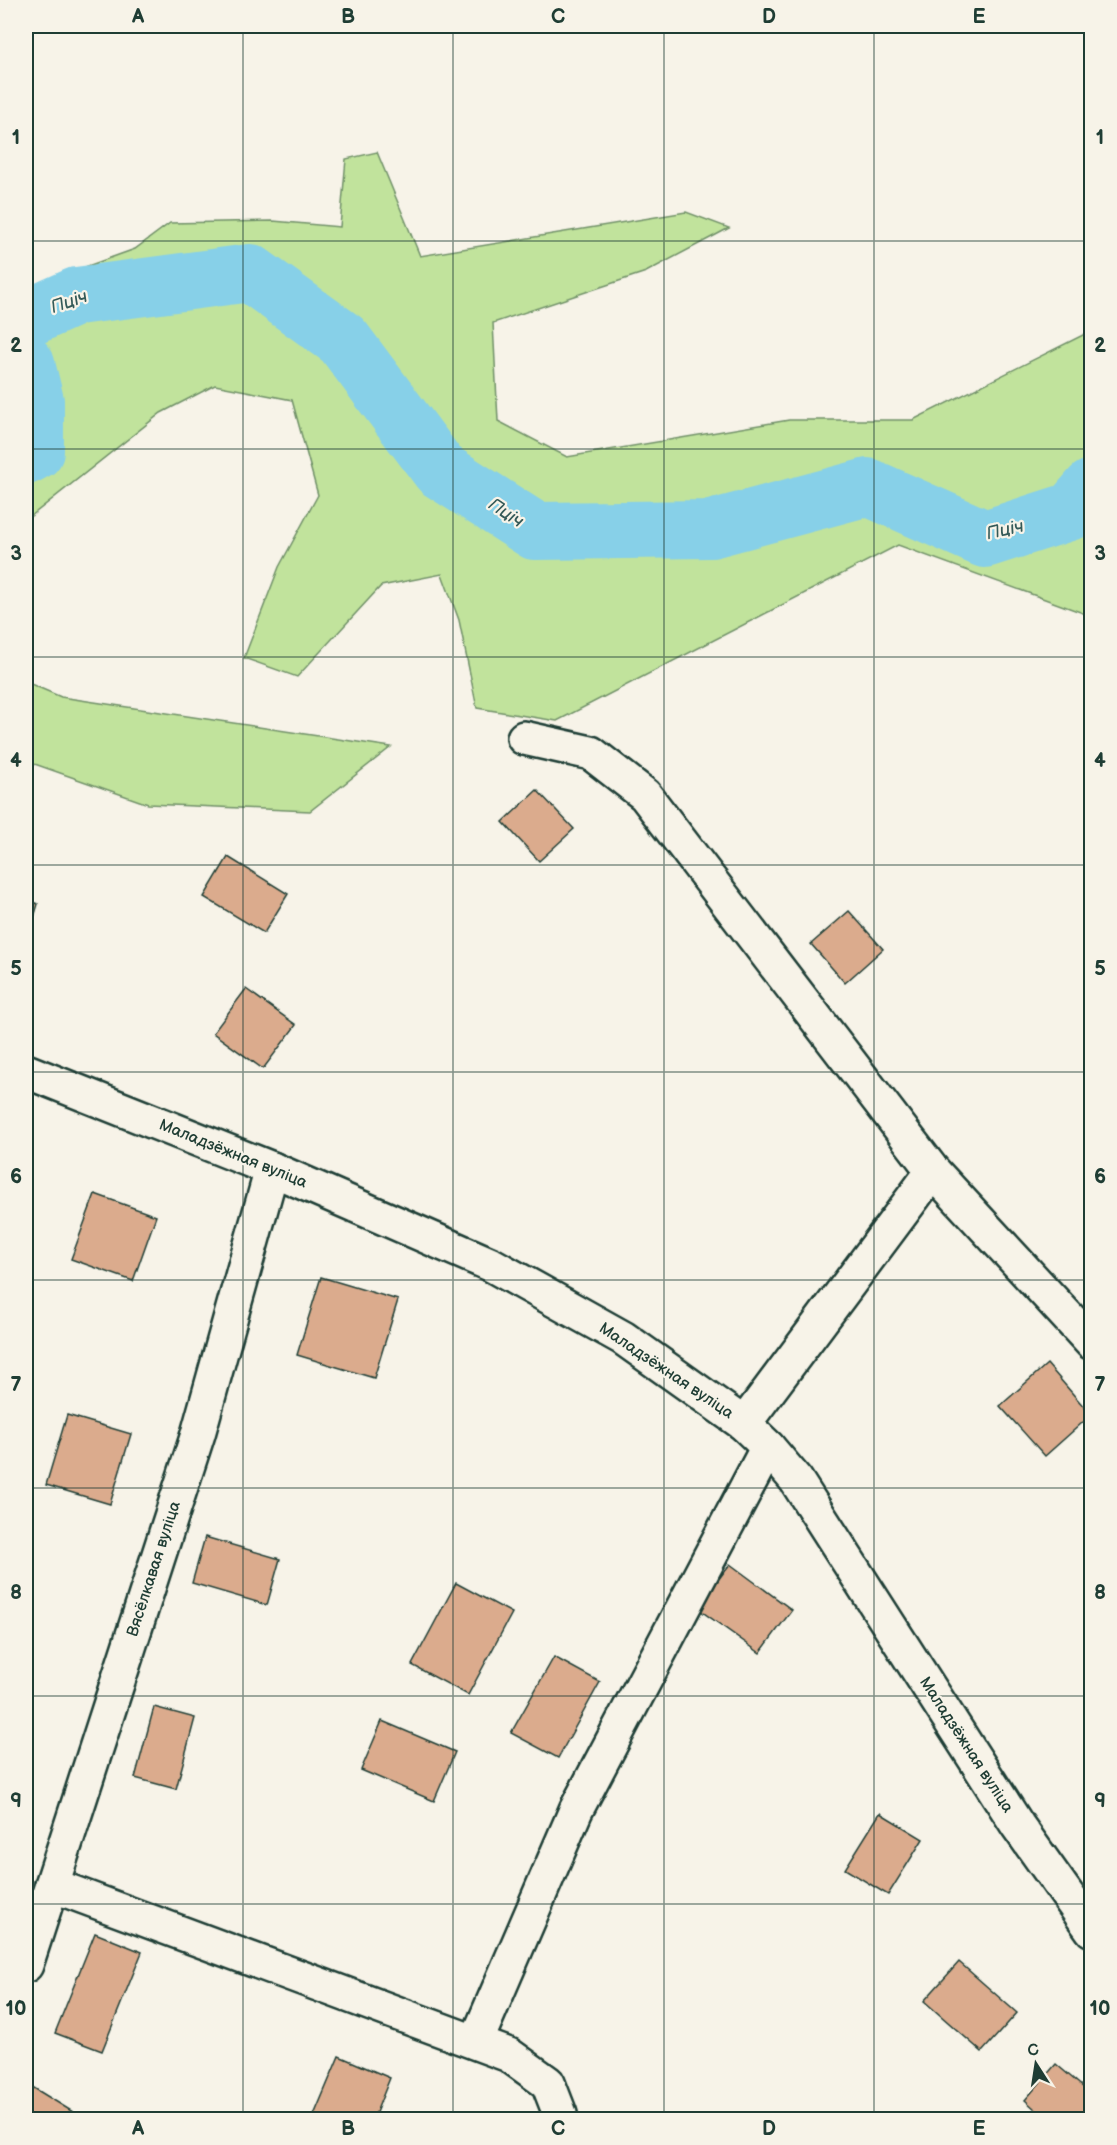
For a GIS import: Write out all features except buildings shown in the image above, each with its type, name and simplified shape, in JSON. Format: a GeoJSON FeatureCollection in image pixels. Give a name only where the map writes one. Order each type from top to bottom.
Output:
{"type":"FeatureCollection","features":[{"type":"Feature","properties":{"kind":"street"},"geometry":{"type":"LineString","coordinates":[[524,738],[591,753],[645,795],[933,1171],[1092,1343]]}},
{"type":"Feature","properties":{"kind":"street","name":"Маладзёжная вуліца"},"geometry":{"type":"LineString","coordinates":[[26,1071],[272,1169],[492,1265],[623,1338],[744,1424],[768,1447],[796,1480],[1018,1826],[1092,1930]]}},
{"type":"Feature","properties":{"kind":"street","name":"Вясёлкавая вуліца"},"geometry":{"type":"LineString","coordinates":[[26,1965],[198,1434],[272,1169]]}},
{"type":"Feature","properties":{"kind":"street"},"geometry":{"type":"LineString","coordinates":[[744,1424],[933,1171]]}},
{"type":"Feature","properties":{"kind":"street"},"geometry":{"type":"LineString","coordinates":[[476,2042],[576,1810],[768,1447]]}},
{"type":"Feature","properties":{"kind":"street"},"geometry":{"type":"LineString","coordinates":[[51,1886],[509,2055],[548,2083],[560,2114],[558,2120]]}},
{"type":"Feature","properties":{"kind":"green space"},"geometry":{"type":"Polygon","coordinates":[[[377,152],[420,256],[686,212],[729,228],[646,272],[493,323],[498,421],[567,457],[789,420],[913,420],[1091,331],[1091,616],[898,545],[557,721],[477,708],[459,620],[442,574],[381,586],[297,677],[244,658],[279,567],[318,495],[292,400],[215,385],[161,413],[26,520],[26,288],[135,249],[170,223],[273,221],[340,227],[346,159],[377,152]]]}},
{"type":"Feature","properties":{"kind":"green space"},"geometry":{"type":"Polygon","coordinates":[[[26,682],[61,697],[391,747],[310,811],[148,804],[26,761],[26,682]]]}},
{"type":"Feature","properties":{"kind":"waterway","name":"Пціч"},"geometry":{"type":"LineString","coordinates":[[26,319],[77,296],[250,273],[343,340],[440,470],[535,531],[711,529],[868,487],[985,539],[1072,511],[1092,488]]}},
{"type":"Feature","properties":{"kind":"waterway","name":"Пціч"},"geometry":{"type":"LineString","coordinates":[[26,364],[35,401],[35,451],[26,456]]}}]}
